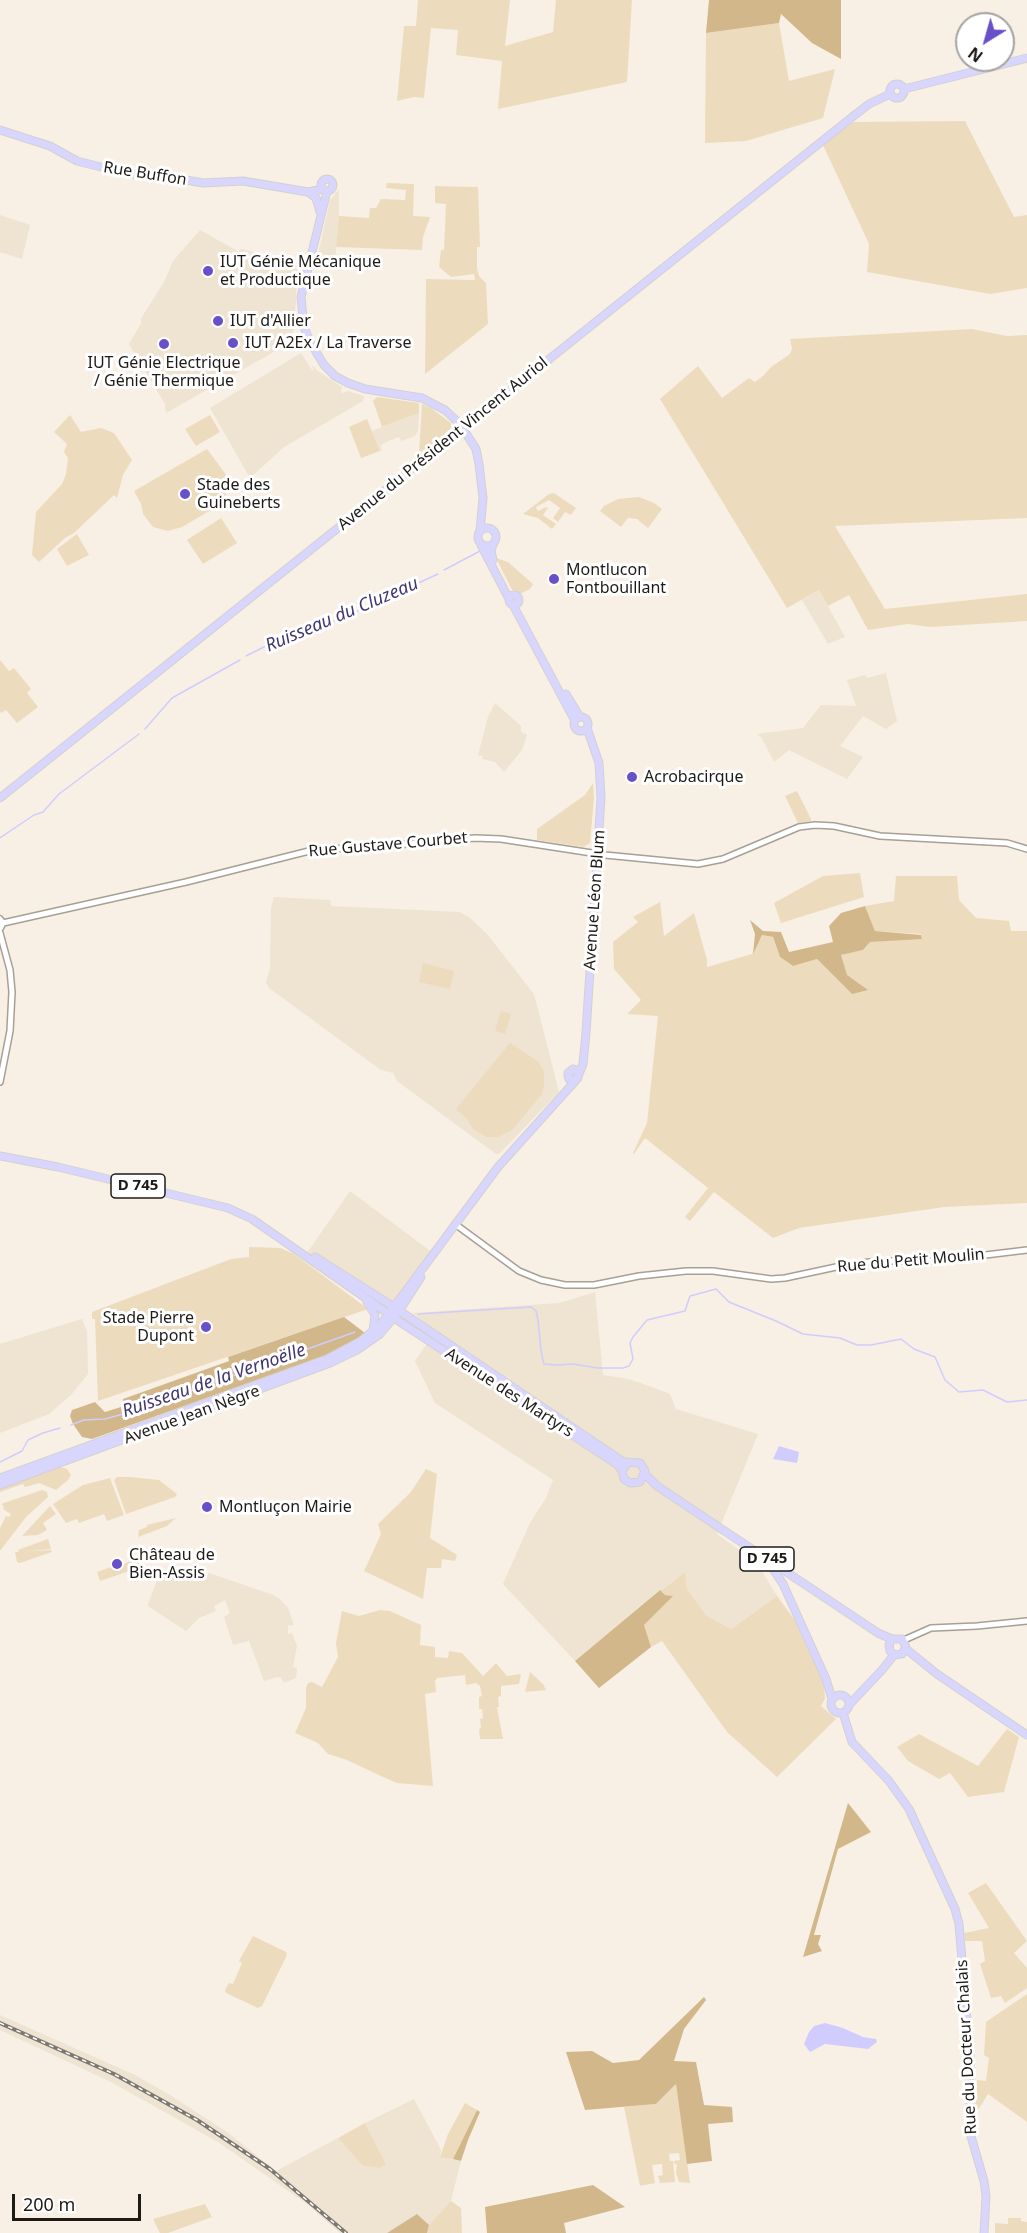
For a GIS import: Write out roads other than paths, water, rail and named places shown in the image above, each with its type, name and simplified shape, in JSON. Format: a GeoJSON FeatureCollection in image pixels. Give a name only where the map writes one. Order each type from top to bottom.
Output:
{"type":"FeatureCollection","features":[{"type":"Feature","properties":{"kind":"main road","name":"Avenue du Président Vincent Auriol"},"geometry":{"type":"LineString","coordinates":[[0,798],[851,118],[870,104],[890,94],[890,88],[895,84],[900,85],[904,90],[1027,58]]}},
{"type":"Feature","properties":{"kind":"main road","name":"Rue Buffon"},"geometry":{"type":"LineString","coordinates":[[0,130],[50,146],[76,161],[129,174],[164,176],[205,183],[243,181],[308,192],[324,187]]}},
{"type":"Feature","properties":{"kind":"main road"},"geometry":{"type":"LineString","coordinates":[[297,191],[316,186],[324,187]]}},
{"type":"Feature","properties":{"kind":"main road","name":"Avenue Léon Blum"},"geometry":{"type":"LineString","coordinates":[[324,187],[301,297],[304,327],[318,357],[335,376],[356,387],[418,396],[445,410],[463,428],[476,449],[483,493],[484,530],[478,539],[519,609],[578,719],[575,728],[584,729]]}},
{"type":"Feature","properties":{"kind":"main road"},"geometry":{"type":"LineString","coordinates":[[308,192],[316,198],[320,213]]}},
{"type":"Feature","properties":{"kind":"main road"},"geometry":{"type":"LineString","coordinates":[[445,410],[453,421],[454,435]]}},
{"type":"Feature","properties":{"kind":"main road","name":"Avenue Léon Blum"},"geometry":{"type":"LineString","coordinates":[[484,530],[493,531],[496,536],[490,551],[513,601]]}},
{"type":"Feature","properties":{"kind":"main road"},"geometry":{"type":"LineString","coordinates":[[481,545],[487,547],[493,544]]}},
{"type":"Feature","properties":{"kind":"main road","name":"Avenue Léon Blum"},"geometry":{"type":"LineString","coordinates":[[396,1309],[503,1160],[564,1095],[574,1075],[583,1064],[596,853],[597,778],[584,729],[587,720],[578,719]]}},
{"type":"Feature","properties":{"kind":"main road","name":"D 745"},"geometry":{"type":"LineString","coordinates":[[0,1156],[58,1167],[228,1208],[252,1219],[296,1248],[391,1316]]}},
{"type":"Feature","properties":{"kind":"main road","name":"D 745"},"geometry":{"type":"LineString","coordinates":[[296,1248],[396,1309]]}},
{"type":"Feature","properties":{"kind":"main road","name":"D 745"},"geometry":{"type":"LineString","coordinates":[[360,1293],[374,1311],[376,1331]]}},
{"type":"Feature","properties":{"kind":"main road","name":"Avenue Jean Nègre"},"geometry":{"type":"LineString","coordinates":[[0,1485],[330,1363],[357,1350],[396,1309]]}},
{"type":"Feature","properties":{"kind":"main road","name":"Avenue des Martyrs"},"geometry":{"type":"LineString","coordinates":[[396,1309],[562,1422],[616,1457],[628,1462]]}},
{"type":"Feature","properties":{"kind":"main road","name":"Avenue des Martyrs"},"geometry":{"type":"LineString","coordinates":[[391,1316],[618,1465],[622,1471]]}},
{"type":"Feature","properties":{"kind":"main road","name":"Avenue Jean Nègre"},"geometry":{"type":"LineString","coordinates":[[0,1478],[327,1359],[349,1349],[376,1331],[403,1324]]}},
{"type":"Feature","properties":{"kind":"main road"},"geometry":{"type":"LineString","coordinates":[[628,1462],[640,1463],[645,1468],[645,1474],[640,1482],[634,1484],[627,1481],[622,1471],[628,1462]]}},
{"type":"Feature","properties":{"kind":"main road","name":"D 745"},"geometry":{"type":"LineString","coordinates":[[645,1474],[657,1486],[890,1642]]}},
{"type":"Feature","properties":{"kind":"main road","name":"D 745"},"geometry":{"type":"LineString","coordinates":[[640,1482],[652,1486],[890,1642]]}},
{"type":"Feature","properties":{"kind":"main road"},"geometry":{"type":"LineString","coordinates":[[769,1563],[783,1584],[826,1679],[832,1699],[831,1709],[838,1714],[843,1713],[864,1688],[901,1653],[904,1640],[897,1638],[890,1642],[890,1651],[901,1653],[937,1674],[1027,1735]]}},
{"type":"Feature","properties":{"kind":"main road"},"geometry":{"type":"LineString","coordinates":[[832,1699],[864,1688]]}},
{"type":"Feature","properties":{"kind":"main road"},"geometry":{"type":"LineString","coordinates":[[845,1696],[849,1705]]}},
{"type":"Feature","properties":{"kind":"main road","name":"Rue du Docteur Chalais"},"geometry":{"type":"LineString","coordinates":[[843,1713],[852,1742],[889,1781],[909,1809],[955,1909],[959,1924],[970,2055],[970,2133],[986,2196],[984,2233]]}},
{"type":"Feature","properties":{"kind":"street","name":"Rue Gustave Courbet"},"geometry":{"type":"LineString","coordinates":[[1,926],[317,849],[361,848],[475,838],[507,839],[596,853],[698,864],[717,861],[799,827],[815,825],[834,826],[880,836],[1007,843],[1027,849]]}},
{"type":"Feature","properties":{"kind":"street"},"geometry":{"type":"LineString","coordinates":[[0,1082],[10,1031],[12,992],[1,926]]}},
{"type":"Feature","properties":{"kind":"street","name":"Rue du Petit Moulin"},"geometry":{"type":"LineString","coordinates":[[453,1227],[519,1270],[541,1280],[574,1286],[594,1285],[639,1276],[686,1272],[713,1271],[771,1279],[785,1278],[860,1263],[936,1261],[1027,1250]]}},
{"type":"Feature","properties":{"kind":"street"},"geometry":{"type":"LineString","coordinates":[[904,1640],[931,1628],[1027,1621]]}},
{"type":"Feature","properties":{"kind":"water"},"geometry":{"type":"Polygon","coordinates":[[[779,1446],[799,1452],[797,1463],[773,1459],[779,1446]]]}},
{"type":"Feature","properties":{"kind":"water"},"geometry":{"type":"Polygon","coordinates":[[[825,2023],[863,2037],[876,2039],[877,2042],[868,2049],[825,2044],[810,2052],[804,2044],[809,2032],[814,2026],[825,2023]]]}},
{"type":"Feature","properties":{"kind":"waterway","name":"Ruisseau du Cluzeau"},"geometry":{"type":"LineString","coordinates":[[444,570],[480,551]]}},
{"type":"Feature","properties":{"kind":"waterway","name":"Ruisseau du Cluzeau"},"geometry":{"type":"LineString","coordinates":[[246,656],[272,643],[342,618],[438,574]]}},
{"type":"Feature","properties":{"kind":"waterway","name":"Ruisseau du Cluzeau"},"geometry":{"type":"LineString","coordinates":[[145,729],[172,698],[240,660]]}},
{"type":"Feature","properties":{"kind":"waterway","name":"Ruisseau du Cluzeau"},"geometry":{"type":"LineString","coordinates":[[0,838],[34,815],[43,812],[59,794],[139,734]]}},
{"type":"Feature","properties":{"kind":"waterway","name":"Ruisseau de la Vernoëlle"},"geometry":{"type":"LineString","coordinates":[[418,1314],[531,1307],[536,1311],[544,1364],[623,1368],[629,1366],[633,1359],[630,1343],[647,1320],[685,1311],[690,1296],[716,1289],[729,1302],[803,1334],[840,1338],[857,1345],[871,1345],[901,1339],[914,1349],[935,1357],[945,1380],[959,1392],[983,1390],[1007,1402],[1027,1400]]}},
{"type":"Feature","properties":{"kind":"waterway","name":"Ruisseau de la Vernoëlle"},"geometry":{"type":"LineString","coordinates":[[71,1425],[84,1420],[105,1419],[137,1410],[355,1332]]}},
{"type":"Feature","properties":{"kind":"waterway","name":"Ruisseau de la Vernoëlle"},"geometry":{"type":"LineString","coordinates":[[0,1462],[22,1451],[28,1440],[60,1428]]}},
{"type":"Feature","properties":{"kind":"railway"},"geometry":{"type":"LineString","coordinates":[[0,2023],[114,2074],[197,2120],[270,2169],[346,2233]]}},
{"type":"Feature","properties":{"kind":"place","name":"IUT Génie Mécanique et Productique"},"geometry":{"type":"Point","coordinates":[208,271]}},
{"type":"Feature","properties":{"kind":"place","name":"IUT d'Allier"},"geometry":{"type":"Point","coordinates":[218,321]}},
{"type":"Feature","properties":{"kind":"place","name":"IUT A2Ex / La Traverse"},"geometry":{"type":"Point","coordinates":[233,343]}},
{"type":"Feature","properties":{"kind":"place","name":"IUT Génie Electrique / Génie Thermique"},"geometry":{"type":"Point","coordinates":[164,344]}},
{"type":"Feature","properties":{"kind":"place","name":"Stade des Guineberts"},"geometry":{"type":"Point","coordinates":[185,494]}},
{"type":"Feature","properties":{"kind":"place","name":"Montlucon Fontbouillant"},"geometry":{"type":"Point","coordinates":[554,579]}},
{"type":"Feature","properties":{"kind":"place","name":"Acrobacirque"},"geometry":{"type":"Point","coordinates":[632,777]}},
{"type":"Feature","properties":{"kind":"place","name":"Stade Pierre Dupont"},"geometry":{"type":"Point","coordinates":[206,1327]}},
{"type":"Feature","properties":{"kind":"place","name":"Montluçon Mairie"},"geometry":{"type":"Point","coordinates":[207,1507]}},
{"type":"Feature","properties":{"kind":"place","name":"Château de Bien-Assis"},"geometry":{"type":"Point","coordinates":[117,1564]}}]}
